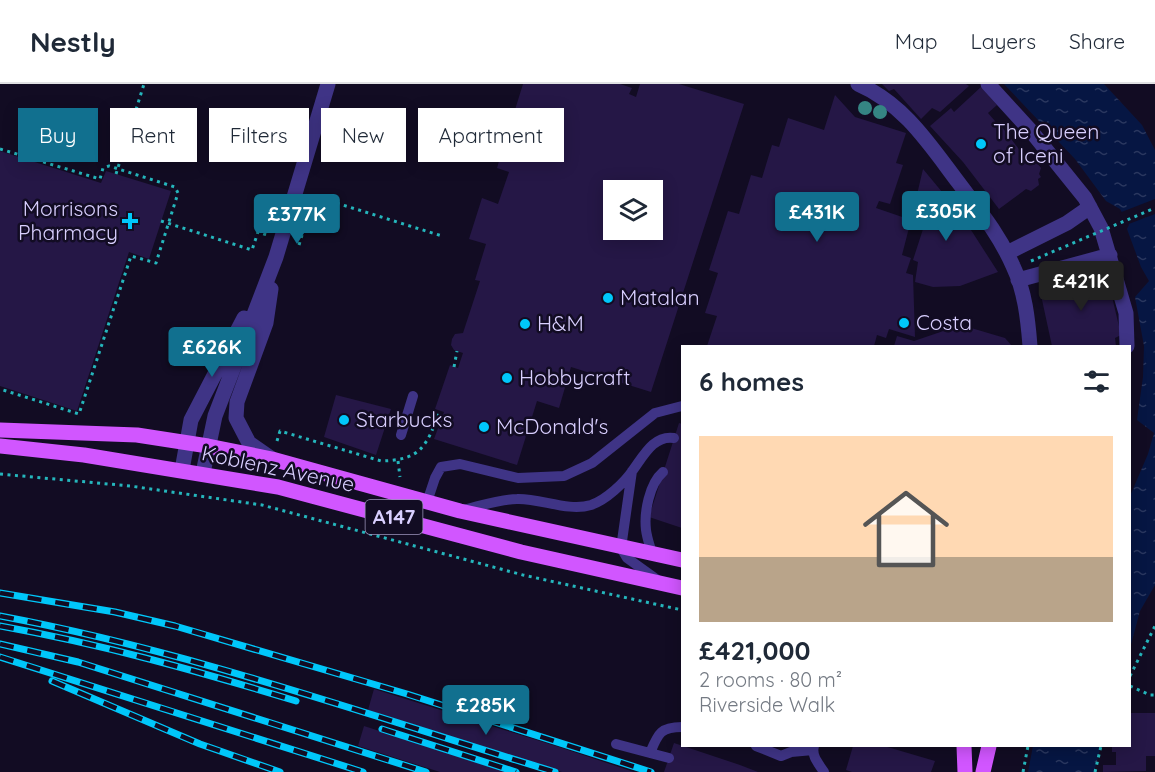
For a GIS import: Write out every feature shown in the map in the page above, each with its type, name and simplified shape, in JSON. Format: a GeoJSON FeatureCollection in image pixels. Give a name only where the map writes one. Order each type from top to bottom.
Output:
{"type":"FeatureCollection","features":[{"type":"Feature","properties":{"kind":"main road","name":"Koblenz Avenue"},"geometry":{"type":"LineString","coordinates":[[0,430],[137,435],[273,454],[460,511],[681,560]]}},
{"type":"Feature","properties":{"kind":"main road","name":"Koblenz Avenue"},"geometry":{"type":"LineString","coordinates":[[0,446],[84,455],[278,486],[521,552],[681,588]]}},
{"type":"Feature","properties":{"kind":"main road"},"geometry":{"type":"LineString","coordinates":[[964,747],[965,772]]}},
{"type":"Feature","properties":{"kind":"main road"},"geometry":{"type":"LineString","coordinates":[[983,772],[989,747]]}},
{"type":"Feature","properties":{"kind":"street"},"geometry":{"type":"LineString","coordinates":[[203,473],[214,416],[282,240],[328,84]]}},
{"type":"Feature","properties":{"kind":"street"},"geometry":{"type":"LineString","coordinates":[[858,84],[876,91],[926,138],[990,223],[1007,253],[1018,280],[1026,308],[1030,345]]}},
{"type":"Feature","properties":{"kind":"street"},"geometry":{"type":"LineString","coordinates":[[988,84],[1031,131],[1090,207],[1101,228],[1126,312],[1127,345]]}},
{"type":"Feature","properties":{"kind":"street"},"geometry":{"type":"LineString","coordinates":[[1007,253],[1067,223],[1090,207]]}},
{"type":"Feature","properties":{"kind":"street"},"geometry":{"type":"LineString","coordinates":[[1018,280],[1110,255]]}},
{"type":"Feature","properties":{"kind":"street"},"geometry":{"type":"LineString","coordinates":[[182,470],[191,420],[276,257]]}},
{"type":"Feature","properties":{"kind":"street"},"geometry":{"type":"LineString","coordinates":[[273,454],[249,443],[236,418],[237,402],[266,323],[276,257]]}},
{"type":"Feature","properties":{"kind":"lane"},"geometry":{"type":"LineString","coordinates":[[401,435],[413,396]]}},
{"type":"Feature","properties":{"kind":"lane"},"geometry":{"type":"LineString","coordinates":[[427,502],[441,467],[460,464],[518,477],[564,476],[592,463],[656,413],[681,406]]}},
{"type":"Feature","properties":{"kind":"lane"},"geometry":{"type":"LineString","coordinates":[[460,511],[516,498],[590,505],[609,494],[654,444],[666,437],[674,438]]}},
{"type":"Feature","properties":{"kind":"lane"},"geometry":{"type":"LineString","coordinates":[[632,471],[621,548],[627,558],[665,585]]}},
{"type":"Feature","properties":{"kind":"lane"},"geometry":{"type":"LineString","coordinates":[[652,554],[646,530],[647,509],[656,478],[663,472]]}},
{"type":"Feature","properties":{"kind":"lane"},"geometry":{"type":"LineString","coordinates":[[650,753],[661,731],[681,727]]}},
{"type":"Feature","properties":{"kind":"lane"},"geometry":{"type":"LineString","coordinates":[[616,744],[669,758]]}},
{"type":"Feature","properties":{"kind":"lane"},"geometry":{"type":"LineString","coordinates":[[758,747],[781,756],[814,748],[815,759],[824,772]]}},
{"type":"Feature","properties":{"kind":"path"},"geometry":{"type":"LineString","coordinates":[[116,174],[144,84]]}},
{"type":"Feature","properties":{"kind":"path"},"geometry":{"type":"LineString","coordinates":[[0,149],[100,179],[103,168],[109,166],[175,187],[178,193],[156,263],[131,256],[79,414],[0,388]]}},
{"type":"Feature","properties":{"kind":"path"},"geometry":{"type":"LineString","coordinates":[[161,221],[252,250],[258,232],[299,245],[314,196],[442,236]]}},
{"type":"Feature","properties":{"kind":"path"},"geometry":{"type":"LineString","coordinates":[[1031,261],[1155,208]]}},
{"type":"Feature","properties":{"kind":"path"},"geometry":{"type":"LineString","coordinates":[[454,367],[457,351]]}},
{"type":"Feature","properties":{"kind":"path"},"geometry":{"type":"LineString","coordinates":[[273,454],[280,431],[381,461],[398,461],[417,454],[431,435],[440,411]]}},
{"type":"Feature","properties":{"kind":"path"},"geometry":{"type":"LineString","coordinates":[[0,474],[130,486],[262,505],[523,575],[681,610]]}},
{"type":"Feature","properties":{"kind":"path"},"geometry":{"type":"LineString","coordinates":[[1131,674],[1155,626]]}},
{"type":"Feature","properties":{"kind":"path"},"geometry":{"type":"LineString","coordinates":[[1131,686],[1155,695]]}},
{"type":"Feature","properties":{"kind":"path"},"geometry":{"type":"LineString","coordinates":[[1023,772],[1028,747]]}},
{"type":"Feature","properties":{"kind":"path"},"geometry":{"type":"LineString","coordinates":[[1095,772],[1101,747]]}},
{"type":"Feature","properties":{"kind":"water"},"geometry":{"type":"Polygon","coordinates":[[[1004,84],[1104,84],[1142,125],[1155,150],[1155,585],[1140,611],[1131,644],[1131,494],[1148,454],[1154,433],[1137,420],[1143,377],[1144,346],[1135,297],[1149,281],[1141,267],[1127,229],[1129,225],[1120,209],[1106,201],[1075,159],[1004,84]]]}},
{"type":"Feature","properties":{"kind":"water"},"geometry":{"type":"Polygon","coordinates":[[[1033,747],[1101,747],[1094,772],[1028,772],[1033,747]]]}},
{"type":"Feature","properties":{"kind":"pier"},"geometry":{"type":"Polygon","coordinates":[[[1155,199],[1155,214],[1126,225],[1119,213],[1155,199]]]}},
{"type":"Feature","properties":{"kind":"building"},"geometry":{"type":"Polygon","coordinates":[[[523,84],[620,84],[632,88],[629,94],[636,97],[640,84],[679,84],[744,104],[651,392],[571,367],[559,408],[537,401],[517,465],[434,439],[444,412],[435,409],[450,365],[458,368],[463,353],[454,350],[451,345],[452,339],[455,334],[463,333],[480,281],[475,280],[486,244],[469,239],[482,198],[498,204],[509,172],[497,168],[499,162],[564,162],[564,108],[516,108],[523,84]]]}},
{"type":"Feature","properties":{"kind":"building"},"geometry":{"type":"Polygon","coordinates":[[[882,84],[966,84],[969,86],[940,112],[932,108],[921,119],[894,89],[889,91],[882,84]]]}},
{"type":"Feature","properties":{"kind":"building","name":"The Queen of Iceni"},"geometry":{"type":"Polygon","coordinates":[[[981,87],[997,105],[988,113],[1028,161],[1034,159],[1041,168],[1039,185],[1031,191],[1026,189],[999,209],[963,162],[930,126],[951,108],[954,112],[981,87]]]}},
{"type":"Feature","properties":{"kind":"building"},"geometry":{"type":"Polygon","coordinates":[[[835,95],[855,117],[906,133],[896,163],[903,165],[890,204],[879,201],[876,208],[911,220],[902,255],[911,258],[906,273],[913,275],[915,337],[889,329],[886,338],[877,335],[874,345],[707,345],[717,316],[705,313],[718,273],[709,270],[728,211],[739,214],[751,175],[762,178],[772,145],[779,147],[788,118],[824,130],[835,95]]]}},
{"type":"Feature","properties":{"kind":"building"},"geometry":{"type":"Polygon","coordinates":[[[0,151],[18,157],[18,162],[35,162],[101,183],[106,171],[171,191],[149,259],[129,252],[77,411],[0,386],[0,151]]]}},
{"type":"Feature","properties":{"kind":"building"},"geometry":{"type":"Polygon","coordinates":[[[923,169],[962,216],[998,272],[960,286],[933,287],[915,282],[918,262],[913,260],[924,226],[911,220],[923,169]]]}},
{"type":"Feature","properties":{"kind":"building"},"geometry":{"type":"Polygon","coordinates":[[[1106,271],[1121,335],[1115,338],[1116,345],[1052,345],[1039,286],[1106,271]]]}},
{"type":"Feature","properties":{"kind":"building"},"geometry":{"type":"Polygon","coordinates":[[[961,325],[1005,338],[1011,345],[894,345],[897,336],[914,341],[961,325]]]}},
{"type":"Feature","properties":{"kind":"building"},"geometry":{"type":"Polygon","coordinates":[[[336,395],[391,409],[376,455],[324,437],[336,395]]]}},
{"type":"Feature","properties":{"kind":"building"},"geometry":{"type":"Polygon","coordinates":[[[679,423],[681,424],[681,528],[649,517],[679,423]]]}},
{"type":"Feature","properties":{"kind":"building"},"geometry":{"type":"Polygon","coordinates":[[[374,689],[634,772],[562,772],[552,769],[368,710],[374,689]]]}},
{"type":"Feature","properties":{"kind":"building"},"geometry":{"type":"Polygon","coordinates":[[[1131,713],[1155,713],[1155,756],[1146,756],[1146,771],[1103,772],[1103,765],[1116,765],[1116,752],[1112,752],[1112,747],[1131,747],[1131,713]]]}},
{"type":"Feature","properties":{"kind":"building"},"geometry":{"type":"Polygon","coordinates":[[[364,726],[506,772],[440,772],[358,746],[364,726]]]}},
{"type":"Feature","properties":{"kind":"building"},"geometry":{"type":"Polygon","coordinates":[[[674,743],[758,772],[664,772],[674,743]]]}},
{"type":"Feature","properties":{"kind":"building"},"geometry":{"type":"Polygon","coordinates":[[[853,747],[887,747],[935,761],[931,772],[852,772],[846,770],[853,747]]]}},
{"type":"Feature","properties":{"kind":"railway"},"geometry":{"type":"LineString","coordinates":[[0,593],[115,612],[175,626],[407,694],[651,772]]}},
{"type":"Feature","properties":{"kind":"railway"},"geometry":{"type":"LineString","coordinates":[[0,616],[71,630],[210,666],[555,772]]}},
{"type":"Feature","properties":{"kind":"railway"},"geometry":{"type":"LineString","coordinates":[[0,626],[149,659],[296,701]]}},
{"type":"Feature","properties":{"kind":"railway"},"geometry":{"type":"LineString","coordinates":[[0,644],[78,662],[426,772]]}},
{"type":"Feature","properties":{"kind":"railway"},"geometry":{"type":"LineString","coordinates":[[0,657],[363,772]]}},
{"type":"Feature","properties":{"kind":"railway"},"geometry":{"type":"LineString","coordinates":[[52,681],[200,744],[280,772]]}},
{"type":"Feature","properties":{"kind":"railway"},"geometry":{"type":"LineString","coordinates":[[382,729],[516,772]]}},
{"type":"Feature","properties":{"kind":"place","name":"The Queen of Iceni"},"geometry":{"type":"Point","coordinates":[981,144]}},
{"type":"Feature","properties":{"kind":"place","name":"Morrisons Pharmacy"},"geometry":{"type":"Point","coordinates":[130,221]}},
{"type":"Feature","properties":{"kind":"place","name":"Matalan"},"geometry":{"type":"Point","coordinates":[608,298]}},
{"type":"Feature","properties":{"kind":"place","name":"Costa"},"geometry":{"type":"Point","coordinates":[904,323]}},
{"type":"Feature","properties":{"kind":"place","name":"H&M"},"geometry":{"type":"Point","coordinates":[525,324]}},
{"type":"Feature","properties":{"kind":"place","name":"Hobbycraft"},"geometry":{"type":"Point","coordinates":[507,378]}},
{"type":"Feature","properties":{"kind":"place","name":"Starbucks"},"geometry":{"type":"Point","coordinates":[344,420]}},
{"type":"Feature","properties":{"kind":"place","name":"McDonald's"},"geometry":{"type":"Point","coordinates":[484,427]}}]}
